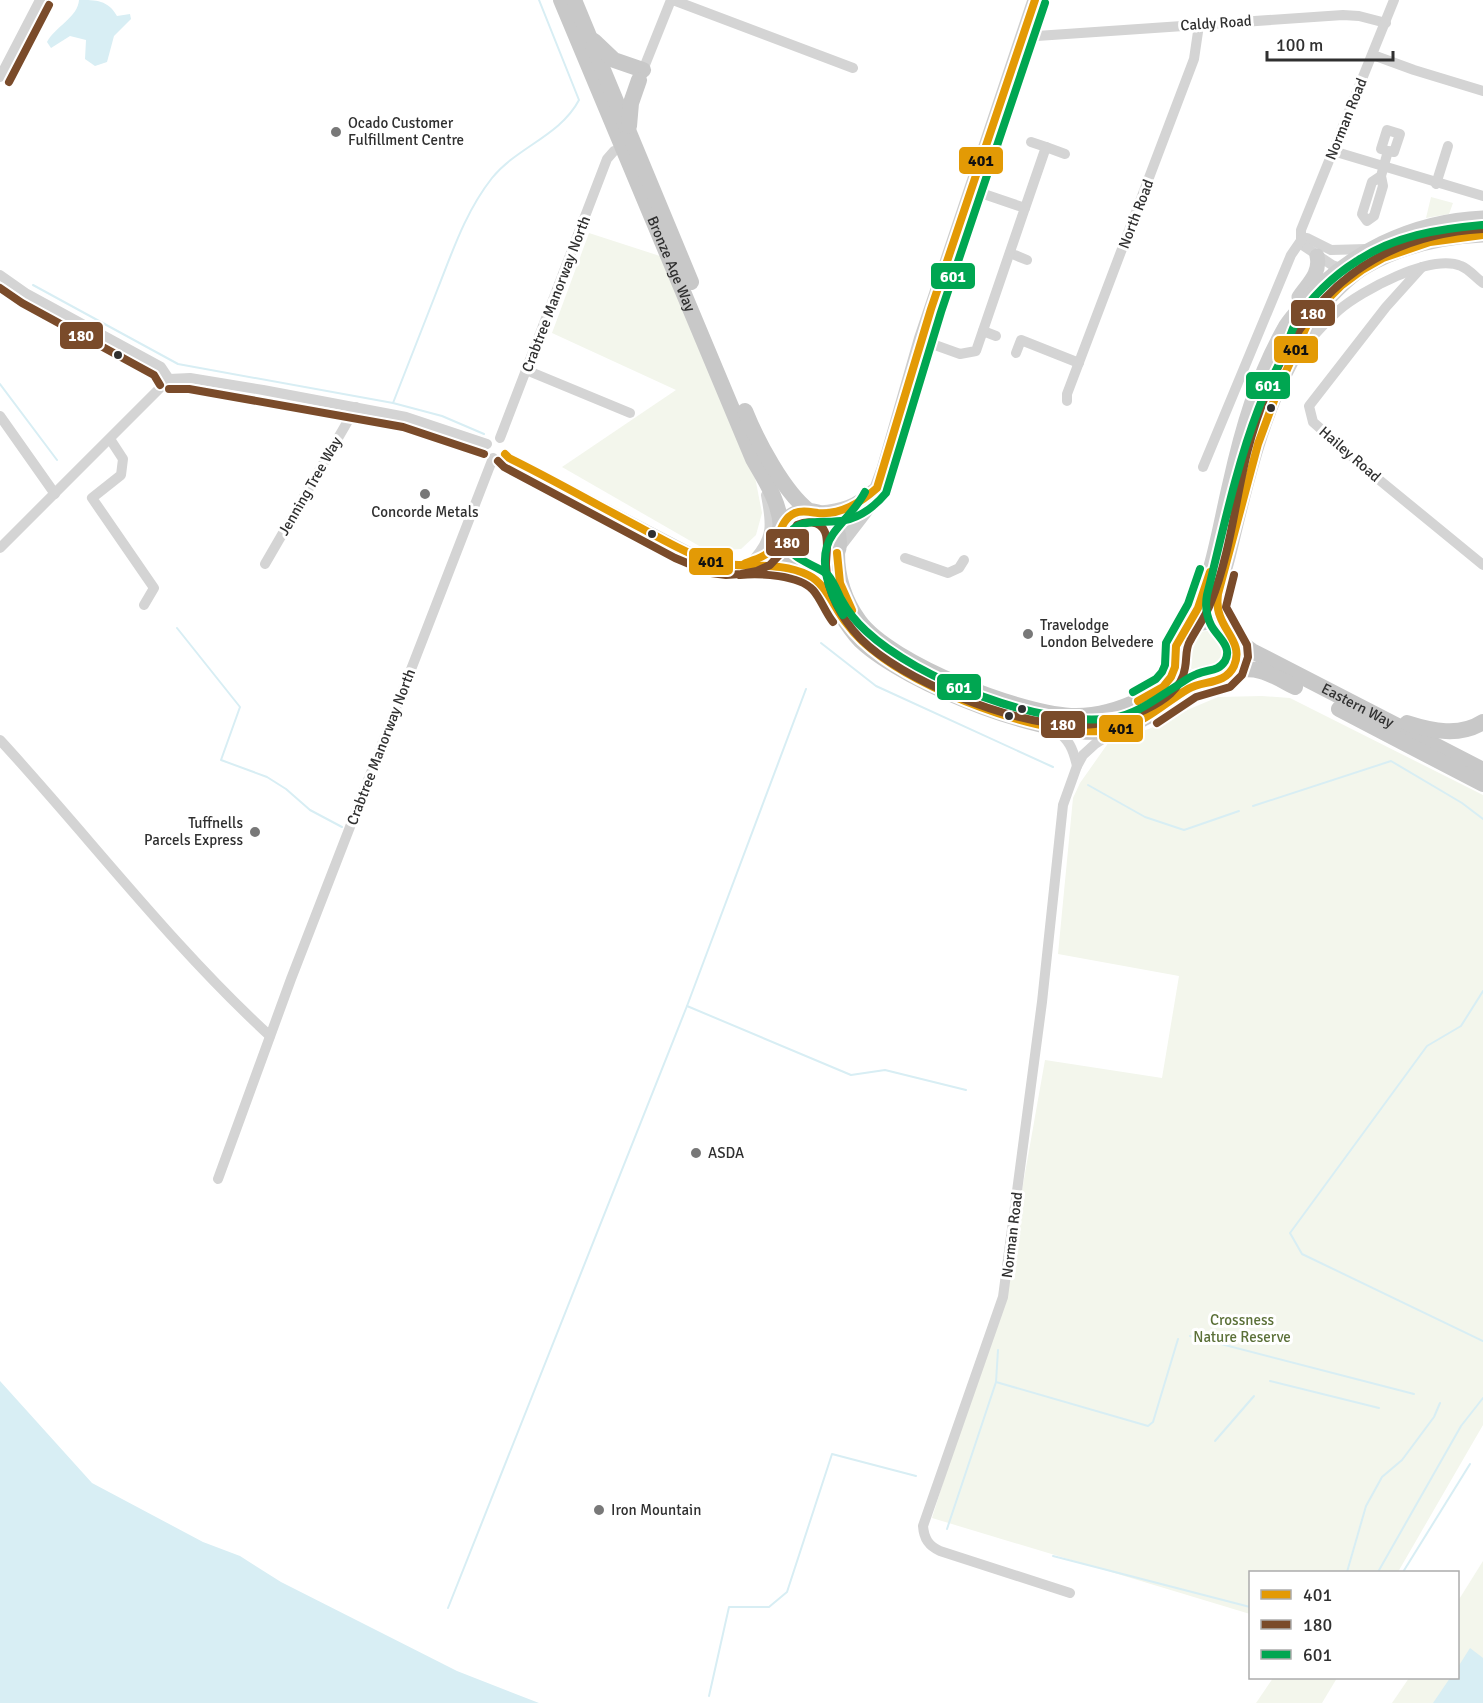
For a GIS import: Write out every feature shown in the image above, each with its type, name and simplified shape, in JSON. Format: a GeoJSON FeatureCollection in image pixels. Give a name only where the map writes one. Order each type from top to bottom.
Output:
{"type":"FeatureCollection","features":[{"type":"Feature","properties":{"kind":"main road","name":"Bronze Age Way"},"geometry":{"type":"LineString","coordinates":[[561,0],[753,459],[764,478],[780,516],[779,533]]}},
{"type":"Feature","properties":{"kind":"main road","name":"Bronze Age Way"},"geometry":{"type":"LineString","coordinates":[[574,0],[751,426],[787,488],[798,502],[814,512]]}},
{"type":"Feature","properties":{"kind":"main road"},"geometry":{"type":"LineString","coordinates":[[589,36],[614,60],[641,75],[631,103],[629,131]]}},
{"type":"Feature","properties":{"kind":"main road"},"geometry":{"type":"LineString","coordinates":[[797,512],[814,512],[830,520],[836,528],[838,574],[844,597],[860,623],[895,652],[927,669],[974,690],[1024,707],[1077,716],[1131,705],[1162,687],[1171,677],[1176,660],[1176,646],[1185,630],[1205,621],[1216,623],[1230,633],[1238,654],[1231,672],[1217,681],[1202,683],[1150,714],[1117,729],[1085,732],[1051,726],[1002,713],[963,699],[929,684],[884,659],[860,640],[834,607],[820,582],[786,563],[781,556],[779,533],[791,515],[797,512]]}},
{"type":"Feature","properties":{"kind":"main road"},"geometry":{"type":"LineString","coordinates":[[801,571],[823,570],[831,564],[838,549]]}},
{"type":"Feature","properties":{"kind":"main road","name":"Eastern Way"},"geometry":{"type":"LineString","coordinates":[[1230,633],[1252,651],[1483,770]]}},
{"type":"Feature","properties":{"kind":"main road"},"geometry":{"type":"LineString","coordinates":[[1176,660],[1186,676],[1202,683]]}},
{"type":"Feature","properties":{"kind":"main road","name":"Eastern Way"},"geometry":{"type":"LineString","coordinates":[[1231,672],[1252,668],[1272,675],[1483,784]]}},
{"type":"Feature","properties":{"kind":"main road"},"geometry":{"type":"LineString","coordinates":[[1323,689],[1408,723],[1435,730],[1462,730],[1483,722]]}},
{"type":"Feature","properties":{"kind":"street"},"geometry":{"type":"LineString","coordinates":[[0,78],[10,54],[40,0]]}},
{"type":"Feature","properties":{"kind":"street"},"geometry":{"type":"LineString","coordinates":[[641,75],[672,0],[853,68]]}},
{"type":"Feature","properties":{"kind":"street"},"geometry":{"type":"LineString","coordinates":[[838,549],[872,502],[921,340],[972,190],[1039,35],[1035,0]]}},
{"type":"Feature","properties":{"kind":"street","name":"Norman Road"},"geometry":{"type":"LineString","coordinates":[[1204,465],[1291,255],[1302,239],[1302,224],[1394,0]]}},
{"type":"Feature","properties":{"kind":"street","name":"Caldy Road"},"geometry":{"type":"LineString","coordinates":[[1039,35],[1343,15],[1359,16],[1386,23]]}},
{"type":"Feature","properties":{"kind":"street","name":"North Road"},"geometry":{"type":"LineString","coordinates":[[1067,401],[1067,394],[1194,59],[1199,25]]}},
{"type":"Feature","properties":{"kind":"street"},"geometry":{"type":"LineString","coordinates":[[1373,55],[1483,91]]}},
{"type":"Feature","properties":{"kind":"street"},"geometry":{"type":"LineString","coordinates":[[1031,142],[1065,154]]}},
{"type":"Feature","properties":{"kind":"street"},"geometry":{"type":"LineString","coordinates":[[1436,183],[1448,146]]}},
{"type":"Feature","properties":{"kind":"street"},"geometry":{"type":"LineString","coordinates":[[921,340],[960,354],[976,351],[1046,147]]}},
{"type":"Feature","properties":{"kind":"street","name":"Crabtree Manorway North"},"geometry":{"type":"LineString","coordinates":[[500,438],[607,159],[614,151]]}},
{"type":"Feature","properties":{"kind":"street"},"geometry":{"type":"LineString","coordinates":[[1333,151],[1382,171],[1483,196]]}},
{"type":"Feature","properties":{"kind":"street"},"geometry":{"type":"LineString","coordinates":[[1382,171],[1388,151]]}},
{"type":"Feature","properties":{"kind":"street"},"geometry":{"type":"LineString","coordinates":[[972,190],[1025,208]]}},
{"type":"Feature","properties":{"kind":"street"},"geometry":{"type":"LineString","coordinates":[[1324,253],[1369,249],[1410,231],[1455,220],[1483,218]]}},
{"type":"Feature","properties":{"kind":"street"},"geometry":{"type":"LineString","coordinates":[[1285,327],[1310,296],[1347,272],[1364,267],[1400,250],[1443,239],[1483,235]]}},
{"type":"Feature","properties":{"kind":"street"},"geometry":{"type":"LineString","coordinates":[[1302,239],[1301,244],[1339,257],[1347,272]]}},
{"type":"Feature","properties":{"kind":"street"},"geometry":{"type":"LineString","coordinates":[[1230,633],[1216,609],[1218,594],[1253,459],[1278,386],[1306,327],[1347,272],[1369,249]]}},
{"type":"Feature","properties":{"kind":"street"},"geometry":{"type":"LineString","coordinates":[[1010,253],[1027,260]]}},
{"type":"Feature","properties":{"kind":"street"},"geometry":{"type":"LineString","coordinates":[[1185,630],[1204,593],[1237,451],[1256,387],[1296,300],[1315,276],[1324,253]]}},
{"type":"Feature","properties":{"kind":"street"},"geometry":{"type":"LineString","coordinates":[[1293,358],[1339,310],[1379,283],[1422,267],[1443,264],[1460,265],[1483,283]]}},
{"type":"Feature","properties":{"kind":"street","name":"Hailey Road"},"geometry":{"type":"LineString","coordinates":[[1422,267],[1386,307],[1309,406],[1313,422],[1366,469],[1483,565]]}},
{"type":"Feature","properties":{"kind":"street"},"geometry":{"type":"LineString","coordinates":[[0,275],[27,294],[161,367],[169,379]]}},
{"type":"Feature","properties":{"kind":"street"},"geometry":{"type":"LineString","coordinates":[[983,331],[996,336]]}},
{"type":"Feature","properties":{"kind":"street"},"geometry":{"type":"LineString","coordinates":[[1016,353],[1021,340],[1079,363]]}},
{"type":"Feature","properties":{"kind":"street"},"geometry":{"type":"LineString","coordinates":[[526,370],[630,413]]}},
{"type":"Feature","properties":{"kind":"street"},"geometry":{"type":"LineString","coordinates":[[0,548],[169,379],[190,378],[405,417],[487,444]]}},
{"type":"Feature","properties":{"kind":"street","name":"Jenning Tree Way"},"geometry":{"type":"LineString","coordinates":[[265,564],[356,407]]}},
{"type":"Feature","properties":{"kind":"street"},"geometry":{"type":"LineString","coordinates":[[0,416],[55,494]]}},
{"type":"Feature","properties":{"kind":"street"},"geometry":{"type":"LineString","coordinates":[[500,438],[506,443],[505,454],[500,458],[493,458],[486,451],[487,444],[491,439],[500,438]]}},
{"type":"Feature","properties":{"kind":"street"},"geometry":{"type":"LineString","coordinates":[[111,439],[123,459],[121,475],[92,498],[154,588],[144,605]]}},
{"type":"Feature","properties":{"kind":"street"},"geometry":{"type":"LineString","coordinates":[[505,454],[692,554],[718,564],[749,561],[765,556],[771,551],[779,533]]}},
{"type":"Feature","properties":{"kind":"street","name":"Crabtree Manorway North"},"geometry":{"type":"LineString","coordinates":[[218,1179],[270,1036],[493,458]]}},
{"type":"Feature","properties":{"kind":"street"},"geometry":{"type":"LineString","coordinates":[[749,561],[765,544],[771,527],[764,478]]}},
{"type":"Feature","properties":{"kind":"street"},"geometry":{"type":"LineString","coordinates":[[814,512],[842,511],[864,500],[877,488]]}},
{"type":"Feature","properties":{"kind":"street"},"geometry":{"type":"LineString","coordinates":[[905,558],[948,573],[959,568],[964,560]]}},
{"type":"Feature","properties":{"kind":"street"},"geometry":{"type":"LineString","coordinates":[[749,561],[801,571]]}},
{"type":"Feature","properties":{"kind":"street"},"geometry":{"type":"LineString","coordinates":[[1051,726],[1068,739],[1074,753],[1075,772]]}},
{"type":"Feature","properties":{"kind":"street","name":"Norman Road"},"geometry":{"type":"LineString","coordinates":[[1070,1593],[932,1548],[927,1541],[923,1526],[1003,1297],[1047,957],[1063,806],[1075,772],[1090,747],[1117,729]]}},
{"type":"Feature","properties":{"kind":"street"},"geometry":{"type":"LineString","coordinates":[[0,740],[76,824],[190,957],[270,1036]]}},
{"type":"Feature","properties":{"kind":"green space"},"geometry":{"type":"Polygon","coordinates":[[[1431,197],[1453,203],[1449,214],[1426,218],[1431,197]]]}},
{"type":"Feature","properties":{"kind":"green space"},"geometry":{"type":"Polygon","coordinates":[[[589,233],[663,257],[755,477],[762,513],[756,535],[741,549],[708,551],[562,467],[676,390],[552,333],[589,233]]]}},
{"type":"Feature","properties":{"kind":"green space"},"geometry":{"type":"Polygon","coordinates":[[[1207,631],[1216,632],[1223,637],[1228,644],[1228,662],[1223,669],[1216,674],[1207,675],[1198,674],[1191,669],[1186,662],[1185,653],[1186,644],[1191,637],[1198,632],[1207,631]]]}},
{"type":"Feature","properties":{"kind":"green space","name":"Crossness Nature Reserve"},"geometry":{"type":"Polygon","coordinates":[[[1218,697],[1290,698],[1483,795],[1483,1425],[1399,1571],[1249,1571],[1249,1614],[932,1518],[1006,1281],[1045,1060],[1162,1078],[1179,976],[1058,954],[1073,798],[1080,783],[1111,739],[1149,729],[1218,697]]]}},
{"type":"Feature","properties":{"kind":"green space"},"geometry":{"type":"Polygon","coordinates":[[[1483,1561],[1483,1703],[1392,1703],[1408,1679],[1459,1679],[1459,1599],[1483,1561]]]}},
{"type":"Feature","properties":{"kind":"green space"},"geometry":{"type":"Polygon","coordinates":[[[1272,1679],[1336,1679],[1322,1703],[1256,1703],[1272,1679]]]}},
{"type":"Feature","properties":{"kind":"water"},"geometry":{"type":"Polygon","coordinates":[[[79,0],[106,4],[117,16],[130,14],[131,19],[114,36],[107,62],[95,66],[85,59],[86,40],[70,36],[51,48],[47,42],[75,12],[79,0]]]}},
{"type":"Feature","properties":{"kind":"water"},"geometry":{"type":"Polygon","coordinates":[[[0,1381],[92,1483],[203,1542],[240,1556],[281,1582],[457,1671],[539,1703],[0,1703],[0,1381]]]}},
{"type":"Feature","properties":{"kind":"water"},"geometry":{"type":"Polygon","coordinates":[[[1470,1648],[1483,1658],[1483,1703],[1433,1703],[1449,1679],[1459,1679],[1459,1665],[1470,1648]]]}},
{"type":"Feature","properties":{"kind":"waterway"},"geometry":{"type":"LineString","coordinates":[[393,403],[467,217],[492,178],[502,167],[561,123],[579,100],[539,0]]}},
{"type":"Feature","properties":{"kind":"waterway"},"geometry":{"type":"LineString","coordinates":[[33,285],[178,364],[393,403],[442,416],[484,434]]}},
{"type":"Feature","properties":{"kind":"waterway"},"geometry":{"type":"LineString","coordinates":[[0,384],[57,460]]}},
{"type":"Feature","properties":{"kind":"waterway"},"geometry":{"type":"LineString","coordinates":[[177,628],[240,707],[221,760],[267,777],[286,789],[310,810],[342,827]]}},
{"type":"Feature","properties":{"kind":"waterway"},"geometry":{"type":"LineString","coordinates":[[821,643],[876,686],[1053,767]]}},
{"type":"Feature","properties":{"kind":"waterway"},"geometry":{"type":"LineString","coordinates":[[448,1608],[687,1006],[806,689]]}},
{"type":"Feature","properties":{"kind":"waterway"},"geometry":{"type":"LineString","coordinates":[[1253,806],[1391,761],[1462,803],[1483,819]]}},
{"type":"Feature","properties":{"kind":"waterway"},"geometry":{"type":"LineString","coordinates":[[1088,785],[1145,817],[1184,830],[1239,811]]}},
{"type":"Feature","properties":{"kind":"waterway"},"geometry":{"type":"LineString","coordinates":[[1483,991],[1461,1026],[1427,1046],[1290,1233],[1302,1254],[1483,1341]]}},
{"type":"Feature","properties":{"kind":"waterway"},"geometry":{"type":"LineString","coordinates":[[687,1006],[851,1075],[885,1070],[966,1090]]}},
{"type":"Feature","properties":{"kind":"waterway"},"geometry":{"type":"LineString","coordinates":[[1190,1336],[1414,1394]]}},
{"type":"Feature","properties":{"kind":"waterway"},"geometry":{"type":"LineString","coordinates":[[996,1382],[1148,1426],[1153,1422],[1178,1339]]}},
{"type":"Feature","properties":{"kind":"waterway"},"geometry":{"type":"LineString","coordinates":[[947,1529],[996,1382],[998,1350]]}},
{"type":"Feature","properties":{"kind":"waterway"},"geometry":{"type":"LineString","coordinates":[[1270,1381],[1379,1408]]}},
{"type":"Feature","properties":{"kind":"waterway"},"geometry":{"type":"LineString","coordinates":[[1215,1441],[1254,1396]]}},
{"type":"Feature","properties":{"kind":"waterway"},"geometry":{"type":"LineString","coordinates":[[1379,1571],[1461,1426],[1483,1398]]}},
{"type":"Feature","properties":{"kind":"waterway"},"geometry":{"type":"LineString","coordinates":[[1347,1571],[1366,1506],[1382,1477],[1402,1460],[1434,1417],[1440,1403]]}},
{"type":"Feature","properties":{"kind":"waterway"},"geometry":{"type":"LineString","coordinates":[[709,1696],[729,1607],[769,1607],[787,1592],[832,1454],[916,1476]]}},
{"type":"Feature","properties":{"kind":"waterway"},"geometry":{"type":"LineString","coordinates":[[1404,1571],[1470,1464]]}},
{"type":"Feature","properties":{"kind":"waterway"},"geometry":{"type":"LineString","coordinates":[[1053,1556],[1249,1607]]}},
{"type":"Feature","properties":{"kind":"transit line","name":"401"},"geometry":{"type":"LineString","coordinates":[[744,564],[769,552],[786,520],[795,513],[803,511],[826,513],[842,510],[864,499],[877,488],[931,309],[1035,0]]}},
{"type":"Feature","properties":{"kind":"transit line","name":"601"},"geometry":{"type":"LineString","coordinates":[[1045,3],[941,312],[886,493],[873,506],[857,516],[838,521],[804,523],[792,530],[789,537],[788,545],[791,551],[828,575],[846,607],[862,627],[888,649],[948,683],[983,697],[1052,716],[1085,719],[1113,718],[1136,711],[1190,677],[1222,665],[1227,656],[1226,646],[1208,618],[1207,595],[1250,432],[1296,322],[1308,304],[1331,281],[1371,252],[1417,235],[1482,225]]}},
{"type":"Feature","properties":{"kind":"transit line","name":"180"},"geometry":{"type":"LineString","coordinates":[[9,82],[49,5]]}},
{"type":"Feature","properties":{"kind":"transit line","name":"180"},"geometry":{"type":"LineString","coordinates":[[498,461],[504,467],[675,558],[711,573],[741,574],[757,571],[770,565],[782,552],[797,525],[808,522],[816,523],[823,528],[826,536],[827,575],[836,604],[860,638],[879,654],[929,684],[958,697],[1018,717],[1070,725],[1099,724],[1118,720],[1158,703],[1180,682],[1186,665],[1188,644],[1204,617],[1218,584],[1247,453],[1261,408],[1278,367],[1300,330],[1326,298],[1357,271],[1393,250],[1435,236],[1483,229]]}},
{"type":"Feature","properties":{"kind":"transit line","name":"401"},"geometry":{"type":"LineString","coordinates":[[505,454],[698,557],[731,565],[783,567],[808,575],[820,584],[855,634],[883,658],[906,673],[965,701],[1032,723],[1065,729],[1095,731],[1122,728],[1148,716],[1188,689],[1220,679],[1234,666],[1235,646],[1219,613],[1218,594],[1258,444],[1279,387],[1307,325],[1342,285],[1383,258],[1430,242],[1483,235]]}},
{"type":"Feature","properties":{"kind":"transit line","name":"180"},"geometry":{"type":"LineString","coordinates":[[0,288],[22,303],[154,375],[160,385]]}},
{"type":"Feature","properties":{"kind":"transit line","name":"180"},"geometry":{"type":"LineString","coordinates":[[169,389],[189,389],[403,427],[484,454]]}},
{"type":"Feature","properties":{"kind":"transit line","name":"601"},"geometry":{"type":"LineString","coordinates":[[843,615],[829,586],[825,554],[833,534],[865,492]]}},
{"type":"Feature","properties":{"kind":"transit line","name":"401"},"geometry":{"type":"LineString","coordinates":[[837,553],[840,583],[852,610]]}},
{"type":"Feature","properties":{"kind":"transit line","name":"601"},"geometry":{"type":"LineString","coordinates":[[1133,692],[1156,679],[1162,672],[1165,665],[1166,643],[1188,604],[1200,569]]}},
{"type":"Feature","properties":{"kind":"transit line","name":"401"},"geometry":{"type":"LineString","coordinates":[[1138,701],[1163,687],[1171,677],[1175,667],[1176,646],[1198,608],[1210,572]]}},
{"type":"Feature","properties":{"kind":"transit line","name":"180"},"geometry":{"type":"LineString","coordinates":[[740,575],[779,576],[807,585],[816,594],[833,622]]}},
{"type":"Feature","properties":{"kind":"transit line","name":"180"},"geometry":{"type":"LineString","coordinates":[[1157,723],[1196,697],[1230,687],[1242,675],[1248,657],[1247,645],[1226,607],[1234,575]]}},
{"type":"Feature","properties":{"kind":"place","name":"Ocado Customer Fulfillment Centre"},"geometry":{"type":"Point","coordinates":[336,132]}},
{"type":"Feature","properties":{"kind":"place","name":"Concorde Metals"},"geometry":{"type":"Point","coordinates":[425,494]}},
{"type":"Feature","properties":{"kind":"place","name":"Travelodge London Belvedere"},"geometry":{"type":"Point","coordinates":[1028,634]}},
{"type":"Feature","properties":{"kind":"place","name":"Tuffnells Parcels Express"},"geometry":{"type":"Point","coordinates":[255,832]}},
{"type":"Feature","properties":{"kind":"place","name":"ASDA"},"geometry":{"type":"Point","coordinates":[696,1153]}},
{"type":"Feature","properties":{"kind":"place","name":"Iron Mountain"},"geometry":{"type":"Point","coordinates":[599,1510]}}]}
